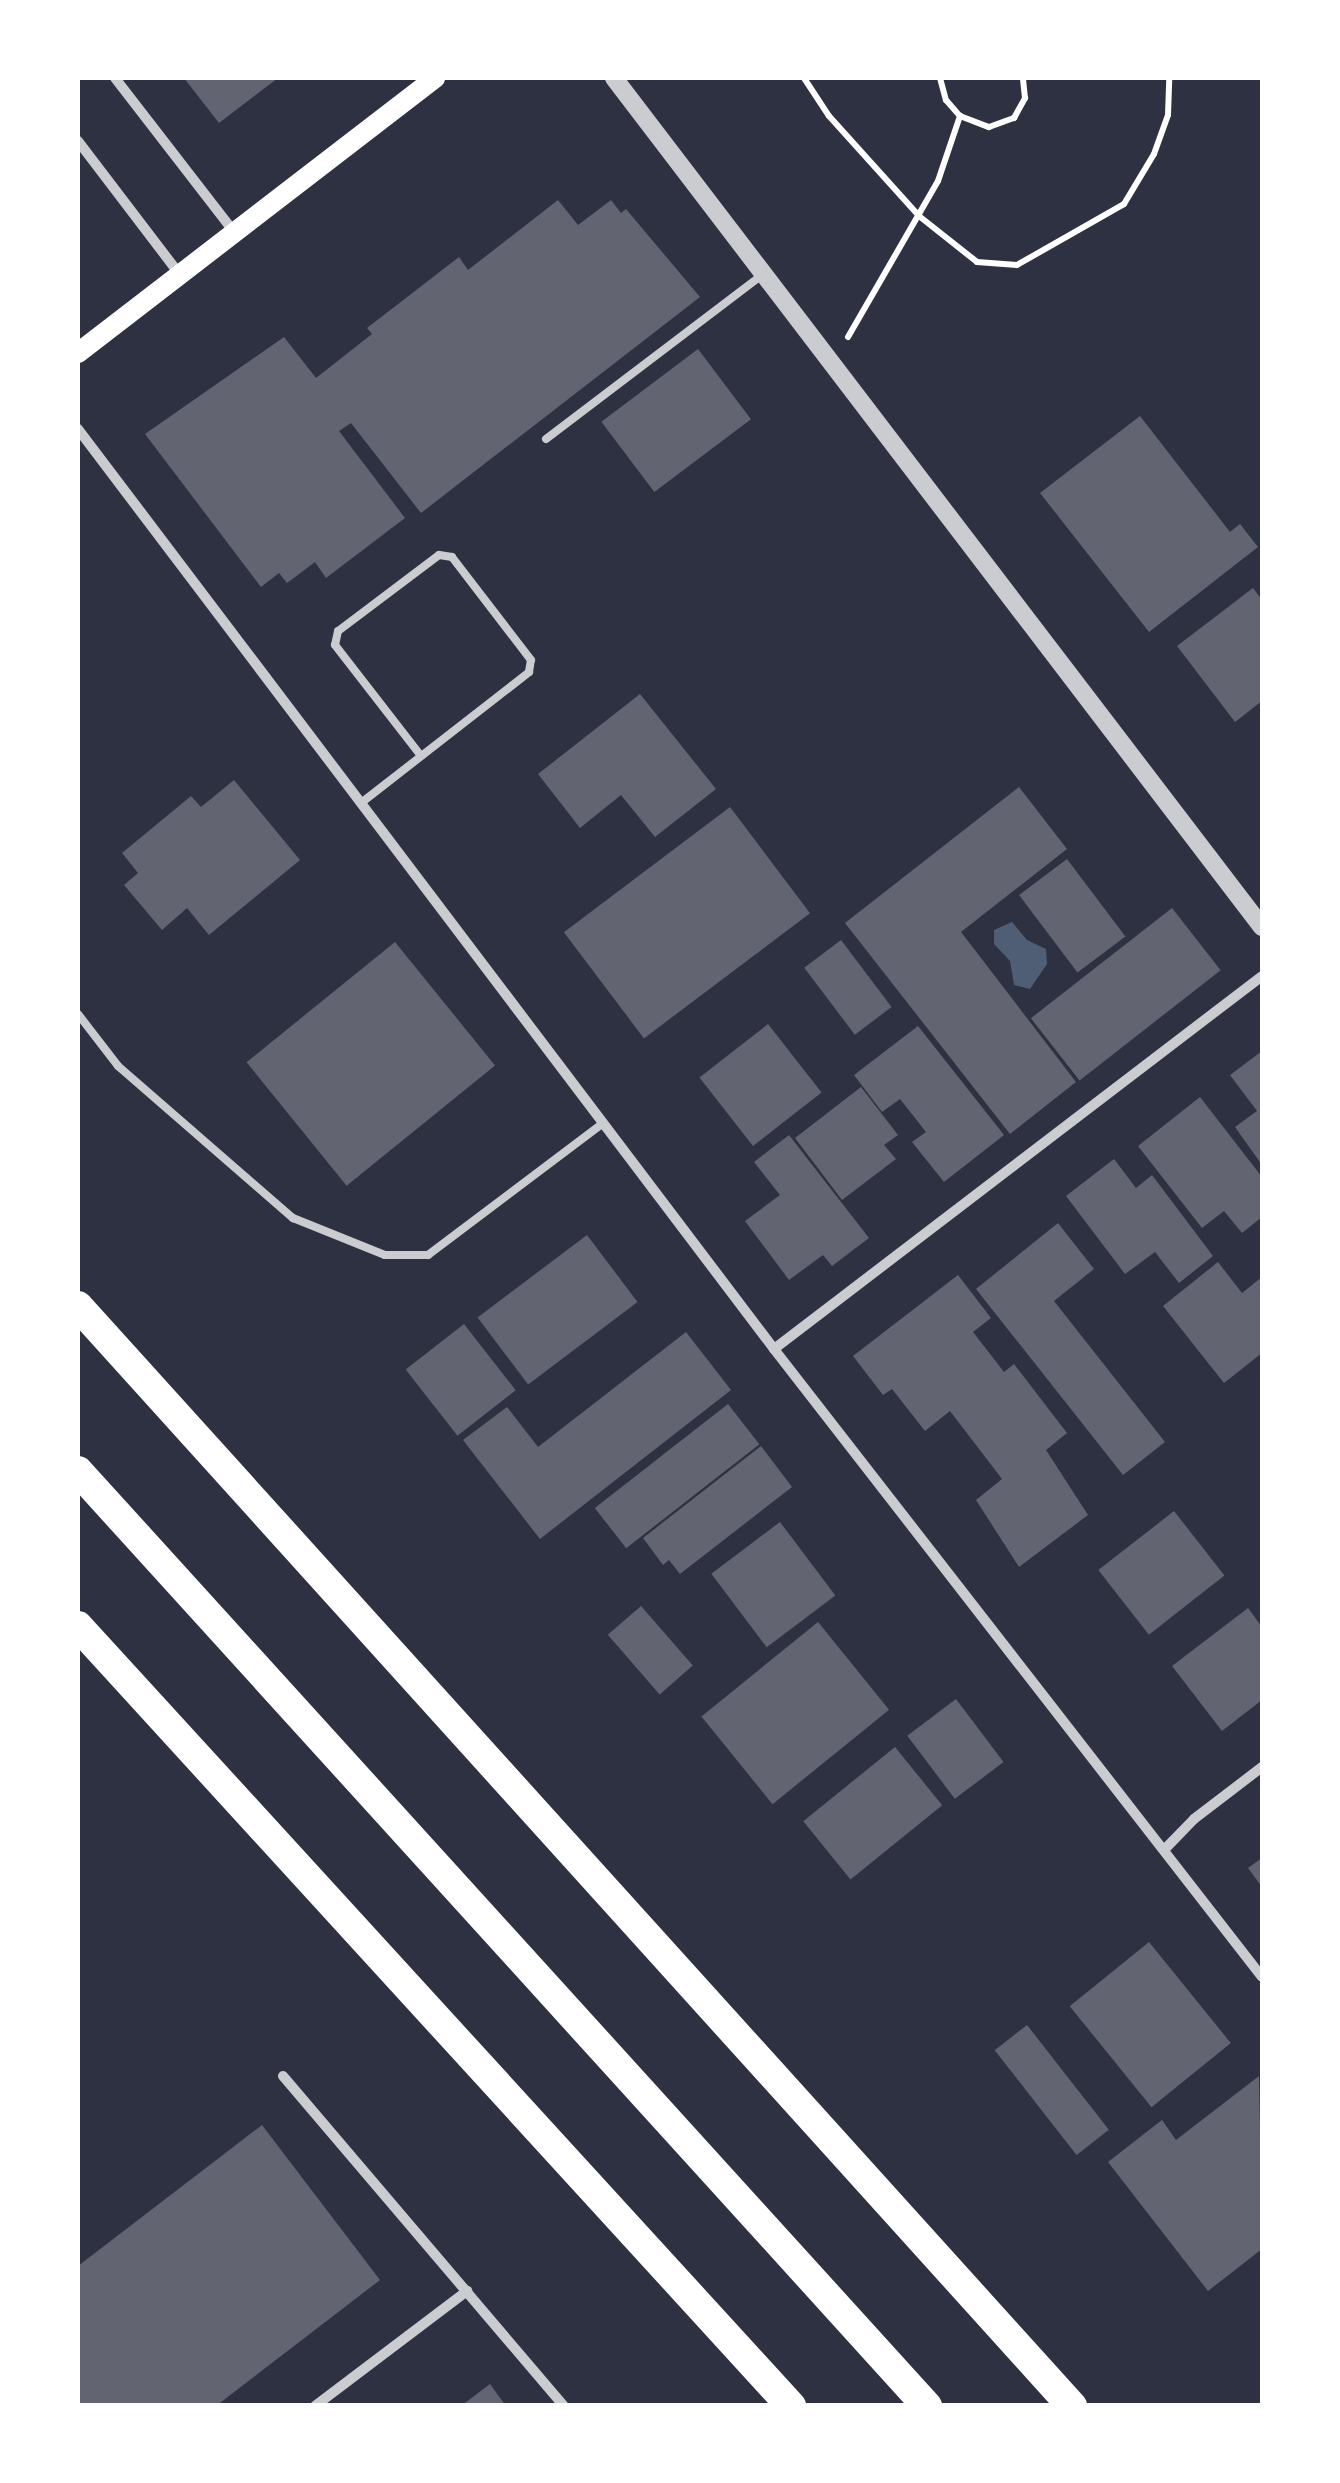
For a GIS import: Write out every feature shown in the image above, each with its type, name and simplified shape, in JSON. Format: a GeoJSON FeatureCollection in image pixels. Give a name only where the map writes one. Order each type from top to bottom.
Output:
{"type":"FeatureCollection","features":[{"type":"Feature","properties":{"kind":"highway"},"geometry":{"type":"LineString","coordinates":[[78,1306],[1072,2406]]}},
{"type":"Feature","properties":{"kind":"highway"},"geometry":{"type":"LineString","coordinates":[[78,1471],[927,2406]]}},
{"type":"Feature","properties":{"kind":"highway"},"geometry":{"type":"LineString","coordinates":[[78,1626],[792,2406]]}},
{"type":"Feature","properties":{"kind":"main road"},"geometry":{"type":"LineString","coordinates":[[78,353],[436,78]]}},
{"type":"Feature","properties":{"kind":"street"},"geometry":{"type":"LineString","coordinates":[[115,78],[234,233]]}},
{"type":"Feature","properties":{"kind":"street"},"geometry":{"type":"LineString","coordinates":[[614,78],[1262,927]]}},
{"type":"Feature","properties":{"kind":"street"},"geometry":{"type":"LineString","coordinates":[[78,141],[180,275]]}},
{"type":"Feature","properties":{"kind":"street"},"geometry":{"type":"LineString","coordinates":[[78,429],[774,1348],[1262,1977]]}},
{"type":"Feature","properties":{"kind":"street"},"geometry":{"type":"LineString","coordinates":[[774,1348],[1262,976]]}},
{"type":"Feature","properties":{"kind":"street"},"geometry":{"type":"LineString","coordinates":[[1164,1850],[1194,1819],[1262,1767]]}},
{"type":"Feature","properties":{"kind":"street"},"geometry":{"type":"LineString","coordinates":[[283,2076],[564,2406]]}},
{"type":"Feature","properties":{"kind":"street"},"geometry":{"type":"LineString","coordinates":[[316,2406],[467,2291]]}},
{"type":"Feature","properties":{"kind":"lane"},"geometry":{"type":"LineString","coordinates":[[546,439],[764,274]]}},
{"type":"Feature","properties":{"kind":"lane"},"geometry":{"type":"LineString","coordinates":[[361,803],[422,756],[530,672],[532,660],[452,557],[439,555],[338,631],[335,645],[422,756]]}},
{"type":"Feature","properties":{"kind":"lane"},"geometry":{"type":"LineString","coordinates":[[78,1014],[118,1066],[293,1218],[385,1255],[428,1255],[603,1123]]}},
{"type":"Feature","properties":{"kind":"path"},"geometry":{"type":"LineString","coordinates":[[804,78],[828,116],[919,216],[977,262],[1017,264],[1072,238],[1124,204],[1154,154],[1168,116],[1169,78]]}},
{"type":"Feature","properties":{"kind":"path"},"geometry":{"type":"LineString","coordinates":[[940,78],[946,100],[960,116],[990,127],[1014,118],[1025,82],[1036,78]]}},
{"type":"Feature","properties":{"kind":"path"},"geometry":{"type":"LineString","coordinates":[[832,364],[938,181],[960,116]]}},
{"type":"Feature","properties":{"kind":"water"},"geometry":{"type":"Polygon","coordinates":[[[1012,922],[1027,940],[1046,949],[1047,964],[1030,989],[1014,985],[1010,961],[994,944],[994,930],[1012,922]]]}},
{"type":"Feature","properties":{"kind":"building"},"geometry":{"type":"Polygon","coordinates":[[[184,78],[278,78],[219,123],[184,78]]]}},
{"type":"Feature","properties":{"kind":"building"},"geometry":{"type":"Polygon","coordinates":[[[558,200],[578,225],[611,200],[621,213],[626,209],[700,297],[421,513],[351,423],[339,431],[405,518],[326,578],[315,562],[287,583],[279,573],[261,587],[145,434],[284,337],[316,378],[372,334],[367,328],[459,257],[468,270],[558,200]]]}},
{"type":"Feature","properties":{"kind":"building"},"geometry":{"type":"Polygon","coordinates":[[[698,349],[751,419],[654,492],[601,422],[698,349]]]}},
{"type":"Feature","properties":{"kind":"building"},"geometry":{"type":"Polygon","coordinates":[[[1140,416],[1230,532],[1240,524],[1258,547],[1149,632],[1040,493],[1140,416]]]}},
{"type":"Feature","properties":{"kind":"building"},"geometry":{"type":"Polygon","coordinates":[[[1253,588],[1262,600],[1262,701],[1235,722],[1177,646],[1253,588]]]}},
{"type":"Feature","properties":{"kind":"building"},"geometry":{"type":"Polygon","coordinates":[[[640,694],[716,789],[655,837],[621,795],[580,828],[538,774],[640,694]]]}},
{"type":"Feature","properties":{"kind":"building"},"geometry":{"type":"Polygon","coordinates":[[[234,780],[300,860],[209,935],[187,908],[162,930],[124,885],[138,873],[122,853],[191,796],[201,807],[234,780]]]}},
{"type":"Feature","properties":{"kind":"building"},"geometry":{"type":"Polygon","coordinates":[[[1019,787],[1067,849],[961,932],[1076,1082],[1010,1134],[845,923],[1019,787]]]}},
{"type":"Feature","properties":{"kind":"building"},"geometry":{"type":"Polygon","coordinates":[[[730,807],[810,913],[644,1038],[564,932],[730,807]]]}},
{"type":"Feature","properties":{"kind":"building"},"geometry":{"type":"Polygon","coordinates":[[[1067,859],[1125,936],[1077,973],[1019,895],[1067,859]]]}},
{"type":"Feature","properties":{"kind":"building"},"geometry":{"type":"Polygon","coordinates":[[[1172,908],[1221,970],[1080,1080],[1031,1018],[1172,908]]]}},
{"type":"Feature","properties":{"kind":"building"},"geometry":{"type":"Polygon","coordinates":[[[841,940],[892,1007],[855,1035],[804,968],[841,940]]]}},
{"type":"Feature","properties":{"kind":"building"},"geometry":{"type":"Polygon","coordinates":[[[395,942],[495,1066],[347,1186],[247,1062],[395,942]]]}},
{"type":"Feature","properties":{"kind":"building"},"geometry":{"type":"Polygon","coordinates":[[[768,1024],[822,1093],[753,1146],[699,1078],[768,1024]]]}},
{"type":"Feature","properties":{"kind":"building"},"geometry":{"type":"Polygon","coordinates":[[[918,1026],[1004,1135],[944,1182],[912,1142],[926,1132],[900,1099],[882,1112],[854,1075],[918,1026]]]}},
{"type":"Feature","properties":{"kind":"building"},"geometry":{"type":"Polygon","coordinates":[[[1262,1051],[1262,1165],[1235,1127],[1257,1111],[1230,1075],[1262,1051]]]}},
{"type":"Feature","properties":{"kind":"building"},"geometry":{"type":"Polygon","coordinates":[[[861,1087],[898,1135],[884,1145],[896,1159],[842,1200],[795,1138],[861,1087]]]}},
{"type":"Feature","properties":{"kind":"building"},"geometry":{"type":"Polygon","coordinates":[[[1200,1097],[1262,1177],[1262,1217],[1242,1233],[1224,1211],[1202,1228],[1138,1146],[1200,1097]]]}},
{"type":"Feature","properties":{"kind":"building"},"geometry":{"type":"Polygon","coordinates":[[[789,1135],[869,1238],[832,1266],[823,1255],[789,1280],[745,1221],[780,1195],[754,1162],[789,1135]]]}},
{"type":"Feature","properties":{"kind":"building"},"geometry":{"type":"Polygon","coordinates":[[[1114,1159],[1136,1188],[1152,1175],[1213,1256],[1179,1283],[1155,1252],[1125,1274],[1066,1196],[1114,1159]]]}},
{"type":"Feature","properties":{"kind":"building"},"geometry":{"type":"Polygon","coordinates":[[[1058,1223],[1094,1269],[1054,1301],[1165,1442],[1123,1475],[976,1289],[1058,1223]]]}},
{"type":"Feature","properties":{"kind":"building"},"geometry":{"type":"Polygon","coordinates":[[[587,1235],[638,1302],[528,1385],[478,1317],[587,1235]]]}},
{"type":"Feature","properties":{"kind":"building"},"geometry":{"type":"Polygon","coordinates":[[[1218,1262],[1242,1293],[1262,1277],[1262,1353],[1224,1383],[1163,1306],[1218,1262]]]}},
{"type":"Feature","properties":{"kind":"building"},"geometry":{"type":"Polygon","coordinates":[[[958,1275],[991,1318],[973,1332],[1004,1372],[1014,1364],[1067,1433],[1046,1450],[1088,1515],[1019,1567],[976,1500],[1002,1479],[950,1411],[925,1431],[892,1389],[883,1395],[853,1356],[958,1275]]]}},
{"type":"Feature","properties":{"kind":"building"},"geometry":{"type":"Polygon","coordinates":[[[464,1324],[516,1390],[457,1436],[406,1370],[464,1324]]]}},
{"type":"Feature","properties":{"kind":"building"},"geometry":{"type":"Polygon","coordinates":[[[686,1332],[731,1390],[540,1539],[463,1440],[507,1407],[538,1447],[686,1332]]]}},
{"type":"Feature","properties":{"kind":"building"},"geometry":{"type":"Polygon","coordinates":[[[728,1404],[759,1444],[626,1548],[595,1508],[728,1404]]]}},
{"type":"Feature","properties":{"kind":"building"},"geometry":{"type":"Polygon","coordinates":[[[761,1446],[792,1487],[680,1574],[669,1560],[663,1565],[643,1538],[761,1446]]]}},
{"type":"Feature","properties":{"kind":"building"},"geometry":{"type":"Polygon","coordinates":[[[1174,1511],[1224,1576],[1149,1635],[1098,1570],[1174,1511]]]}},
{"type":"Feature","properties":{"kind":"building"},"geometry":{"type":"Polygon","coordinates":[[[780,1522],[835,1595],[767,1647],[711,1574],[780,1522]]]}},
{"type":"Feature","properties":{"kind":"building"},"geometry":{"type":"Polygon","coordinates":[[[641,1606],[693,1666],[660,1694],[608,1635],[641,1606]]]}},
{"type":"Feature","properties":{"kind":"building"},"geometry":{"type":"Polygon","coordinates":[[[1248,1608],[1262,1627],[1262,1700],[1222,1731],[1172,1666],[1248,1608]]]}},
{"type":"Feature","properties":{"kind":"building"},"geometry":{"type":"Polygon","coordinates":[[[818,1622],[889,1710],[773,1804],[701,1716],[818,1622]]]}},
{"type":"Feature","properties":{"kind":"building"},"geometry":{"type":"Polygon","coordinates":[[[956,1699],[1004,1762],[955,1799],[907,1736],[956,1699]]]}},
{"type":"Feature","properties":{"kind":"building"},"geometry":{"type":"Polygon","coordinates":[[[895,1747],[942,1805],[850,1880],[803,1821],[895,1747]]]}},
{"type":"Feature","properties":{"kind":"building"},"geometry":{"type":"Polygon","coordinates":[[[1262,1858],[1262,1887],[1248,1868],[1262,1858]]]}},
{"type":"Feature","properties":{"kind":"building"},"geometry":{"type":"Polygon","coordinates":[[[1149,1942],[1231,2043],[1152,2107],[1070,2006],[1149,1942]]]}},
{"type":"Feature","properties":{"kind":"building"},"geometry":{"type":"Polygon","coordinates":[[[1027,2025],[1109,2130],[1077,2155],[995,2050],[1027,2025]]]}},
{"type":"Feature","properties":{"kind":"building"},"geometry":{"type":"Polygon","coordinates":[[[1259,2076],[1262,2249],[1208,2291],[1108,2162],[1162,2120],[1176,2140],[1259,2076]]]}},
{"type":"Feature","properties":{"kind":"building"},"geometry":{"type":"Polygon","coordinates":[[[262,2125],[380,2280],[216,2406],[78,2406],[78,2266],[262,2125]]]}},
{"type":"Feature","properties":{"kind":"building"},"geometry":{"type":"Polygon","coordinates":[[[490,2384],[506,2406],[461,2406],[490,2384]]]}}]}
